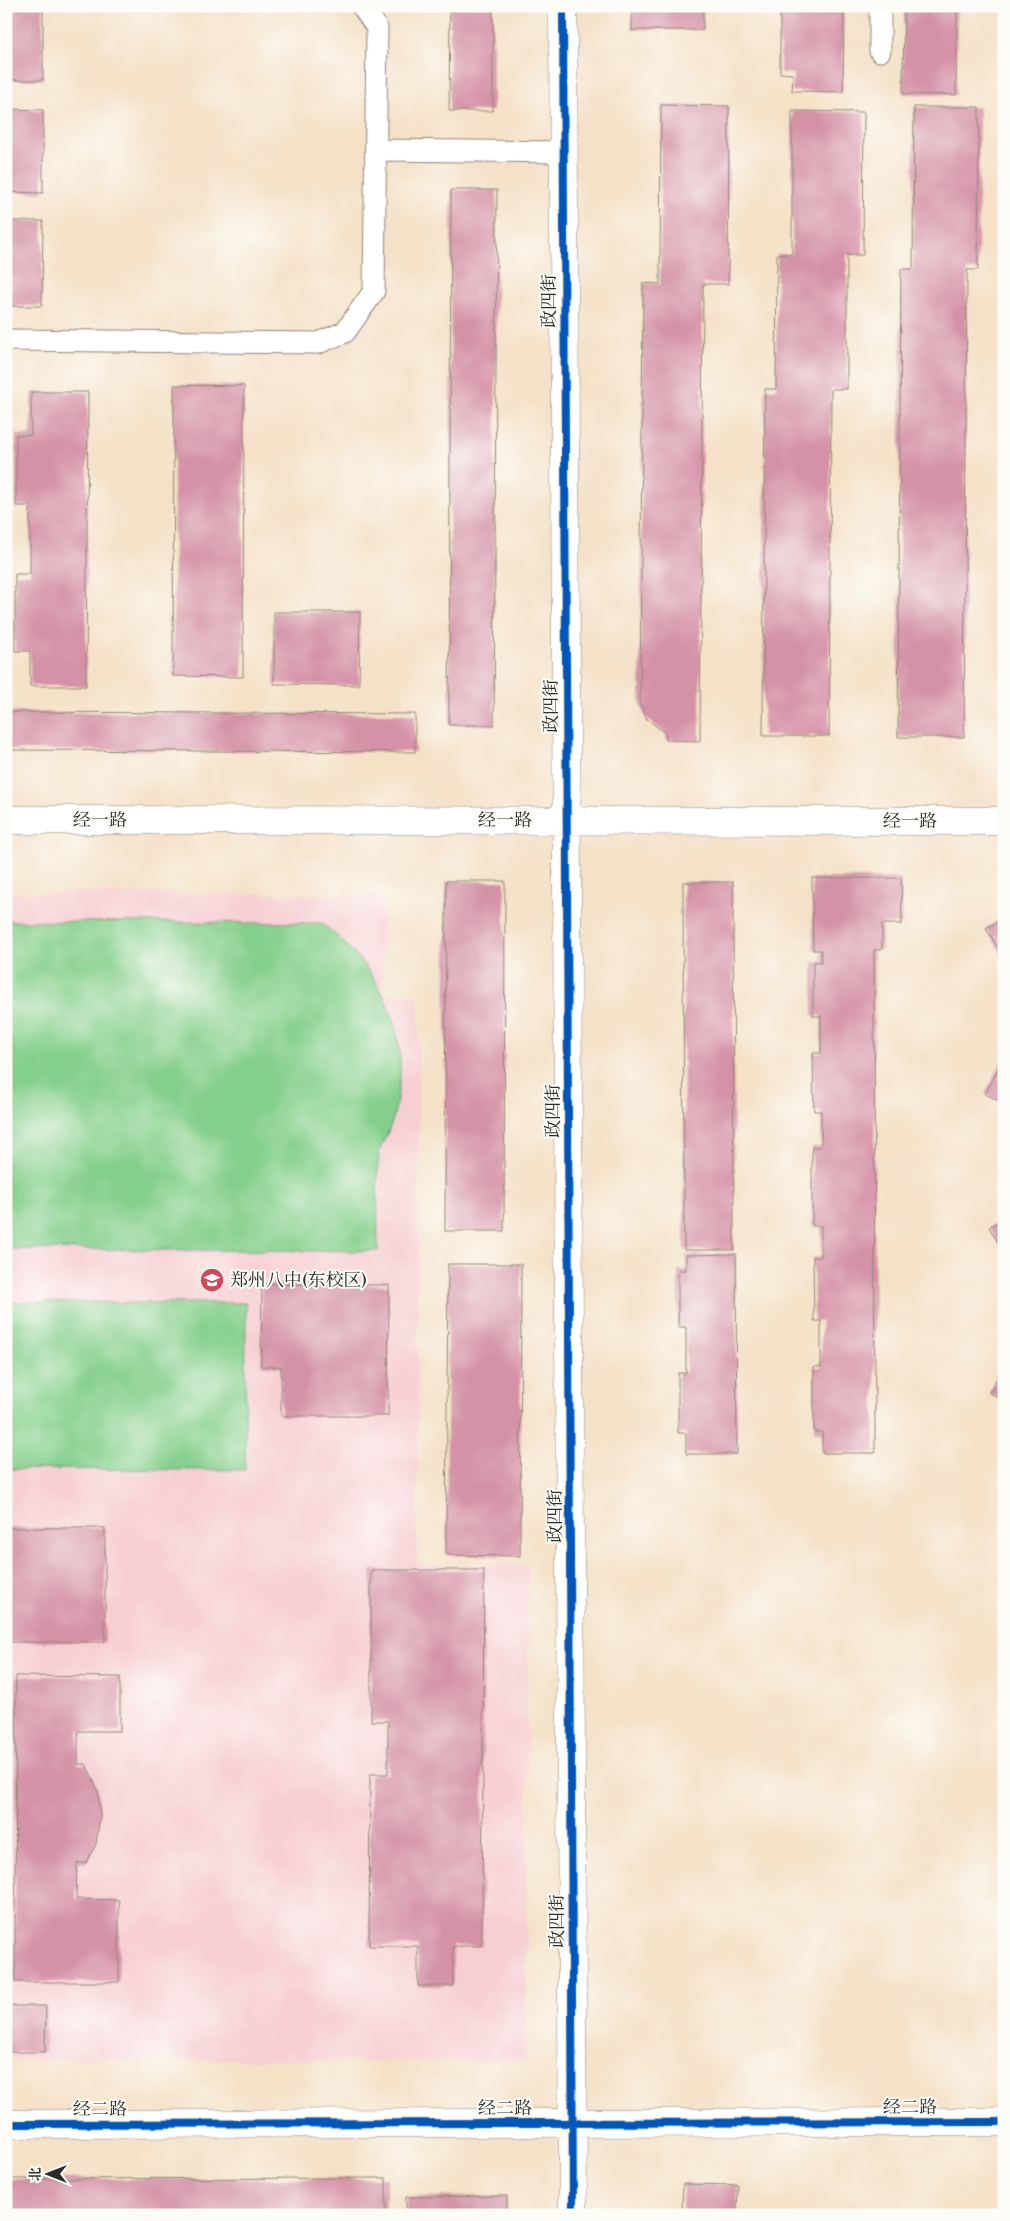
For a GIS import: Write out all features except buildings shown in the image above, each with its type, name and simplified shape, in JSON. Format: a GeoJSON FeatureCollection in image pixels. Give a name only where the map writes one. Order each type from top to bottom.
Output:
{"type":"FeatureCollection","features":[{"type":"Feature","properties":{"kind":"street","name":"政四街"},"geometry":{"type":"LineString","coordinates":[[563,6],[574,2215]]}},
{"type":"Feature","properties":{"kind":"street","name":"经一路"},"geometry":{"type":"LineString","coordinates":[[6,820],[1004,821]]}},
{"type":"Feature","properties":{"kind":"street","name":"经二路"},"geometry":{"type":"LineString","coordinates":[[6,2124],[1004,2122]]}},
{"type":"Feature","properties":{"kind":"lane"},"geometry":{"type":"LineString","coordinates":[[6,340],[318,343],[345,332],[374,291],[377,28],[362,6]]}},
{"type":"Feature","properties":{"kind":"lane"},"geometry":{"type":"LineString","coordinates":[[880,6],[880,51]]}},
{"type":"Feature","properties":{"kind":"lane"},"geometry":{"type":"LineString","coordinates":[[376,150],[564,152]]}},
{"type":"Feature","properties":{"kind":"shaded area","name":"郑州八中(东校区)"},"geometry":{"type":"Polygon","coordinates":[[[6,893],[383,895],[382,994],[419,995],[417,1565],[528,1566],[526,2061],[6,2059],[6,893]]]}},
{"type":"Feature","properties":{"kind":"green space"},"geometry":{"type":"Polygon","coordinates":[[[6,921],[321,923],[341,940],[373,978],[385,999],[394,1022],[399,1046],[400,1071],[395,1109],[379,1155],[377,1191],[378,1251],[6,1249],[6,921]]]}},
{"type":"Feature","properties":{"kind":"green space"},"geometry":{"type":"Polygon","coordinates":[[[6,1302],[246,1303],[245,1470],[6,1469],[6,1302]]]}},
{"type":"Feature","properties":{"kind":"cycle path"},"geometry":{"type":"LineString","coordinates":[[563,6],[573,2215]]}},
{"type":"Feature","properties":{"kind":"cycle path"},"geometry":{"type":"LineString","coordinates":[[6,2124],[1004,2122]]}},
{"type":"Feature","properties":{"kind":"place","name":"郑州八中(东校区)"},"geometry":{"type":"Point","coordinates":[212,1280]}}]}
